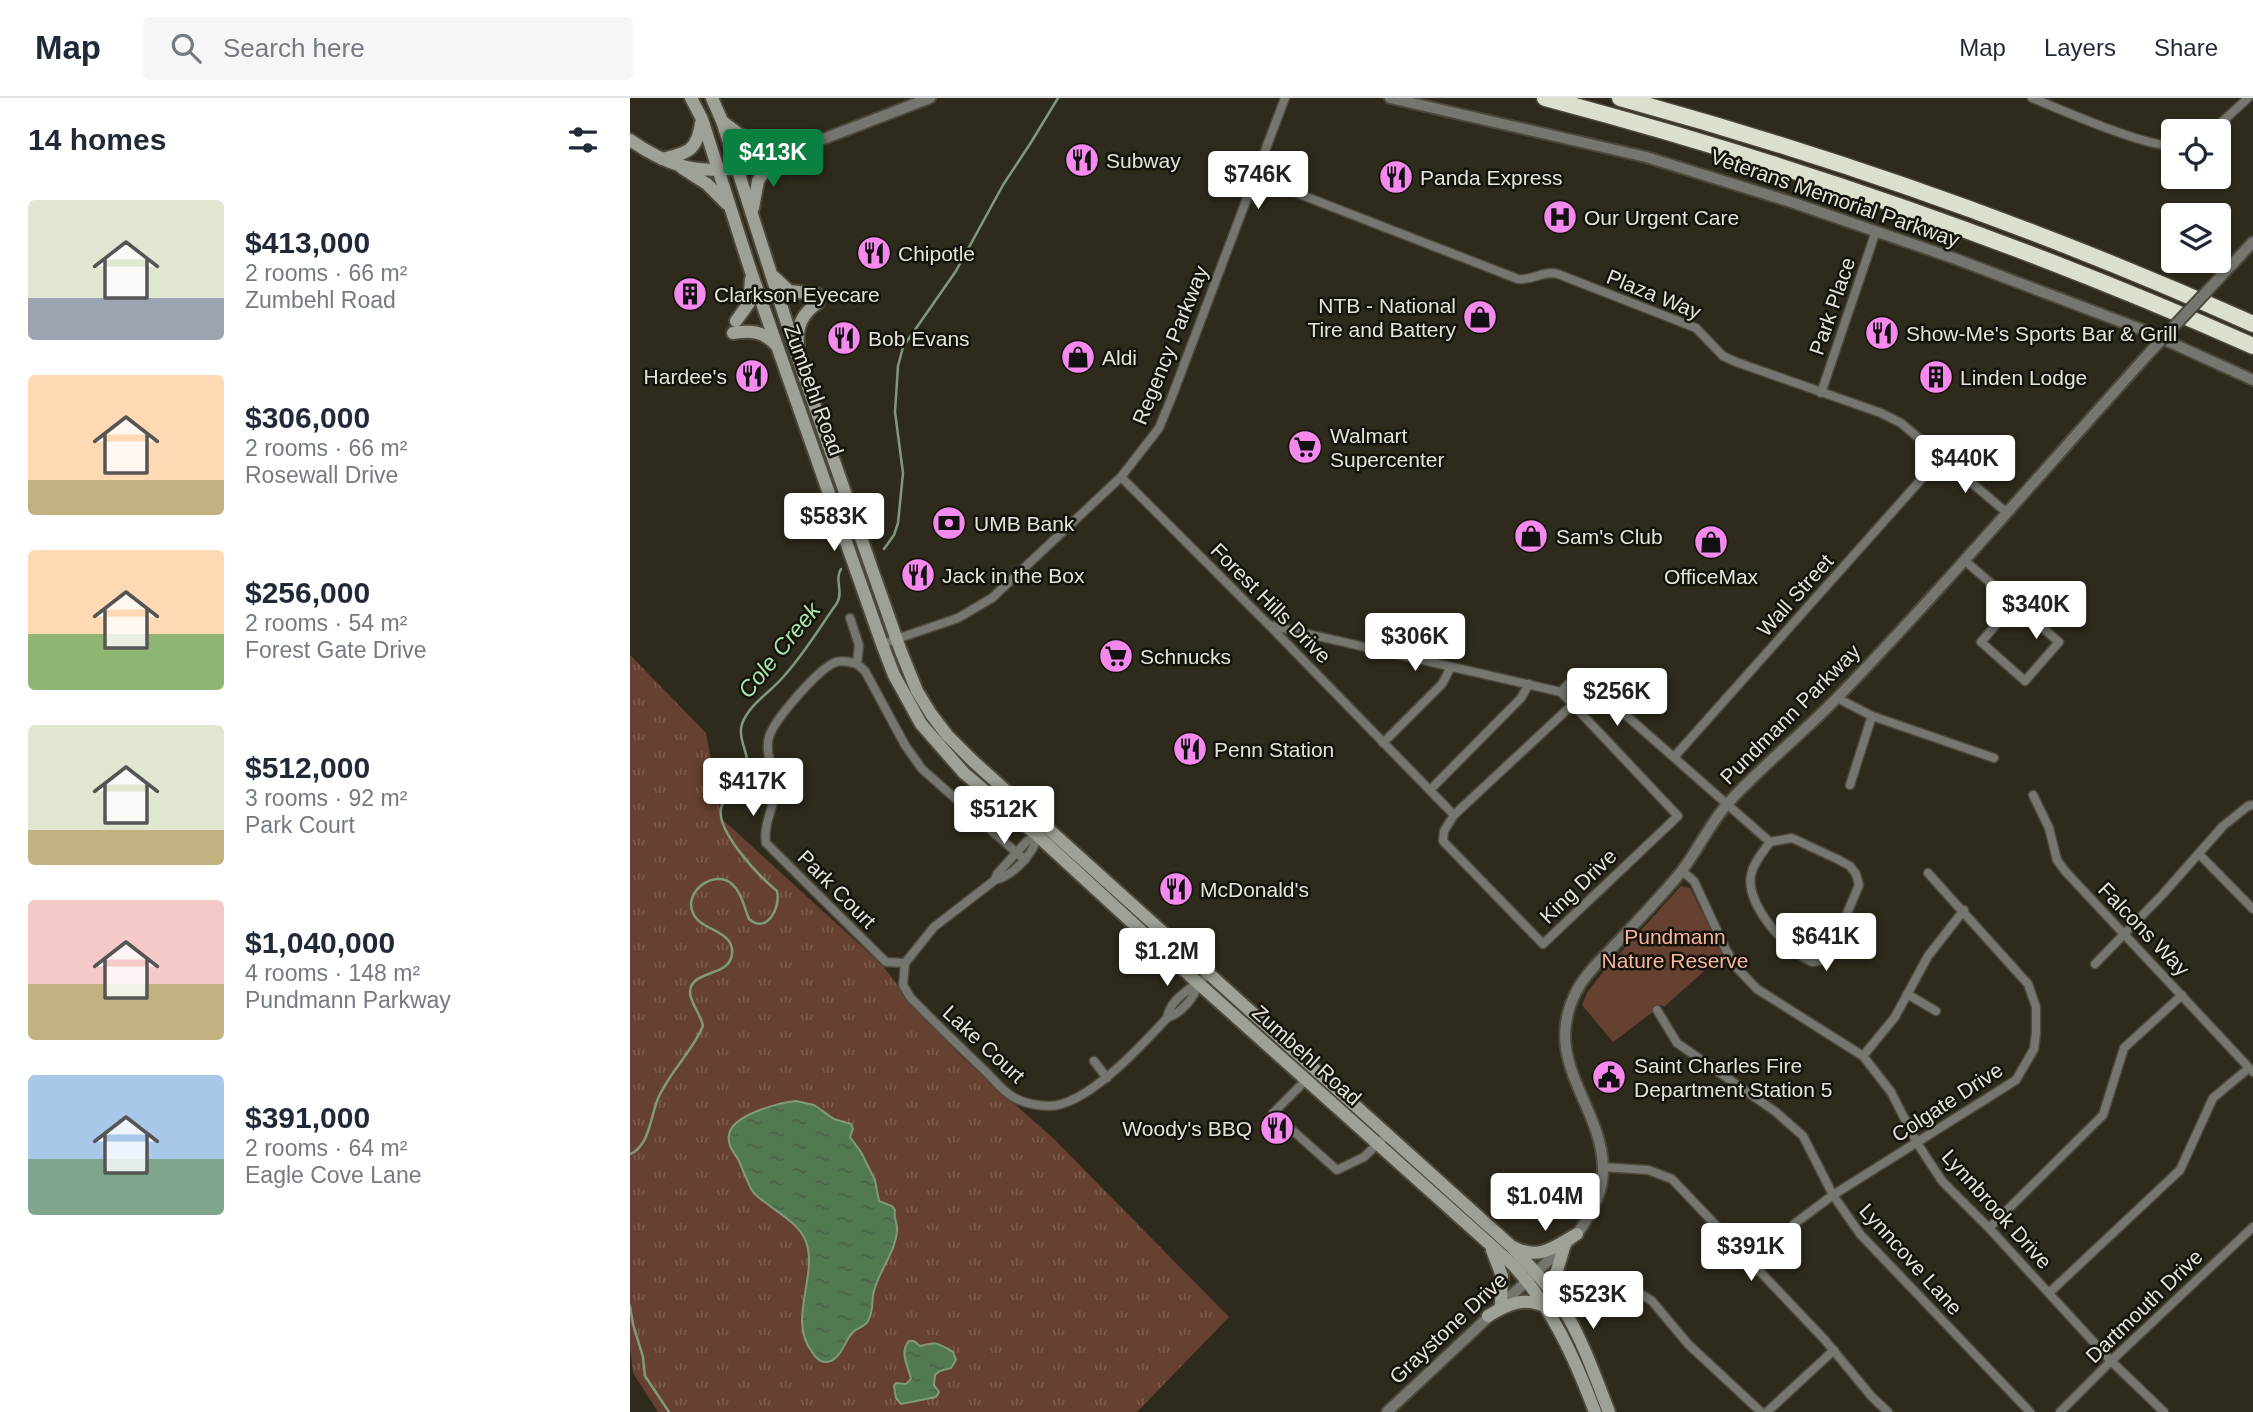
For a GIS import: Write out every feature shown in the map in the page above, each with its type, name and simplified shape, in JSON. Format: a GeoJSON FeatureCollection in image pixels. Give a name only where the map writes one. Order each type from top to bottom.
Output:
{"type":"FeatureCollection","features":[{"type":"Feature","properties":{"kind":"highway"},"geometry":{"type":"LineString","coordinates":[[1545,98],[1710,143],[1896,203],[2088,275],[2253,346]]}},
{"type":"Feature","properties":{"kind":"highway"},"geometry":{"type":"LineString","coordinates":[[1620,98],[1765,140],[1919,191],[2108,262],[2253,324]]}},
{"type":"Feature","properties":{"kind":"main road","name":"Zumbehl Road"},"geometry":{"type":"LineString","coordinates":[[691,98],[702,120],[751,272],[780,350],[917,691],[931,714],[972,761],[1198,983],[1306,1080],[1511,1246],[1532,1276],[1565,1312],[1587,1355],[1609,1412]]}},
{"type":"Feature","properties":{"kind":"main road","name":"Zumbehl Road"},"geometry":{"type":"LineString","coordinates":[[712,98],[722,121],[800,364],[882,644],[907,701],[929,734],[964,773],[1043,832],[1208,974],[1488,1243],[1532,1276],[1575,1360],[1595,1412]]}},
{"type":"Feature","properties":{"kind":"main road"},"geometry":{"type":"LineString","coordinates":[[662,159],[691,150],[699,138],[702,120]]}},
{"type":"Feature","properties":{"kind":"main road"},"geometry":{"type":"LineString","coordinates":[[722,121],[751,143],[792,151]]}},
{"type":"Feature","properties":{"kind":"main road"},"geometry":{"type":"LineString","coordinates":[[630,140],[707,184],[731,208]]}},
{"type":"Feature","properties":{"kind":"main road"},"geometry":{"type":"LineString","coordinates":[[752,212],[758,181],[774,157]]}},
{"type":"Feature","properties":{"kind":"main road"},"geometry":{"type":"LineString","coordinates":[[681,167],[718,170],[737,168]]}},
{"type":"Feature","properties":{"kind":"main road"},"geometry":{"type":"LineString","coordinates":[[751,272],[748,303],[734,327],[761,333],[780,350]]}},
{"type":"Feature","properties":{"kind":"main road"},"geometry":{"type":"LineString","coordinates":[[770,274],[789,291],[817,298],[804,316],[796,335],[800,364]]}},
{"type":"Feature","properties":{"kind":"main road"},"geometry":{"type":"LineString","coordinates":[[1511,1246],[1539,1254],[1577,1234]]}},
{"type":"Feature","properties":{"kind":"main road"},"geometry":{"type":"LineString","coordinates":[[1488,1243],[1502,1276],[1501,1304]]}},
{"type":"Feature","properties":{"kind":"main road"},"geometry":{"type":"LineString","coordinates":[[1565,1244],[1555,1277],[1557,1292],[1565,1312]]}},
{"type":"Feature","properties":{"kind":"main road"},"geometry":{"type":"LineString","coordinates":[[1488,1316],[1521,1301],[1546,1307]]}},
{"type":"Feature","properties":{"kind":"street"},"geometry":{"type":"LineString","coordinates":[[737,168],[792,151],[930,98]]}},
{"type":"Feature","properties":{"kind":"street","name":"Regency Parkway"},"geometry":{"type":"LineString","coordinates":[[882,644],[958,618],[992,598],[1121,477],[1159,428],[1285,98]]}},
{"type":"Feature","properties":{"kind":"street","name":"Veterans Memorial Parkway"},"geometry":{"type":"LineString","coordinates":[[1390,98],[1646,157],[1788,201],[1956,259],[2143,330],[2253,380]]}},
{"type":"Feature","properties":{"kind":"street"},"geometry":{"type":"LineString","coordinates":[[2032,98],[2115,130],[2161,144]]}},
{"type":"Feature","properties":{"kind":"street"},"geometry":{"type":"LineString","coordinates":[[2226,119],[2248,98]]}},
{"type":"Feature","properties":{"kind":"street","name":"Plaza Way"},"geometry":{"type":"LineString","coordinates":[[1255,177],[1518,279],[1532,278],[1546,272],[1558,274],[1696,328],[1729,359],[1881,413],[1901,423],[2006,512]]}},
{"type":"Feature","properties":{"kind":"street","name":"Park Place"},"geometry":{"type":"LineString","coordinates":[[1821,393],[1876,231]]}},
{"type":"Feature","properties":{"kind":"street","name":"Pundmann Parkway"},"geometry":{"type":"LineString","coordinates":[[1532,1276],[1577,1234],[1598,1196],[1603,1167],[1598,1138],[1567,1059],[1566,1033],[1572,1001],[1585,978],[1682,871],[1728,803],[1837,698],[2253,242]]}},
{"type":"Feature","properties":{"kind":"street","name":"Wall Street"},"geometry":{"type":"LineString","coordinates":[[1674,757],[1942,456]]}},
{"type":"Feature","properties":{"kind":"street","name":"Forest Hills Drive"},"geometry":{"type":"LineString","coordinates":[[1121,477],[1454,815]]}},
{"type":"Feature","properties":{"kind":"street"},"geometry":{"type":"LineString","coordinates":[[1964,560],[2015,603],[2059,642],[2025,681],[1981,642],[2015,603]]}},
{"type":"Feature","properties":{"kind":"street"},"geometry":{"type":"LineString","coordinates":[[850,618],[859,645],[857,664],[865,671],[905,745],[922,769],[1025,860]]}},
{"type":"Feature","properties":{"kind":"street"},"geometry":{"type":"LineString","coordinates":[[1269,625],[1561,692],[1572,705],[1454,815]]}},
{"type":"Feature","properties":{"kind":"street","name":"Park Court"},"geometry":{"type":"LineString","coordinates":[[857,664],[838,662],[817,674],[772,728],[767,750],[775,792],[764,833],[766,843],[877,954],[886,962],[905,964]]}},
{"type":"Feature","properties":{"kind":"street"},"geometry":{"type":"LineString","coordinates":[[1383,743],[1442,684],[1451,667]]}},
{"type":"Feature","properties":{"kind":"street"},"geometry":{"type":"LineString","coordinates":[[1561,692],[1578,673],[1770,842]]}},
{"type":"Feature","properties":{"kind":"street"},"geometry":{"type":"LineString","coordinates":[[1430,790],[1521,698],[1529,684]]}},
{"type":"Feature","properties":{"kind":"street"},"geometry":{"type":"LineString","coordinates":[[1837,698],[1872,716],[1994,758]]}},
{"type":"Feature","properties":{"kind":"street","name":"King Drive"},"geometry":{"type":"LineString","coordinates":[[1454,815],[1444,831],[1443,841],[1543,944],[1678,816],[1572,705]]}},
{"type":"Feature","properties":{"kind":"street"},"geometry":{"type":"LineString","coordinates":[[1850,785],[1872,716]]}},
{"type":"Feature","properties":{"kind":"street","name":"Falcons Way"},"geometry":{"type":"LineString","coordinates":[[2033,795],[2049,828],[2061,866],[2251,1070]]}},
{"type":"Feature","properties":{"kind":"street"},"geometry":{"type":"LineString","coordinates":[[2095,964],[2126,935],[2230,819],[2253,805]]}},
{"type":"Feature","properties":{"kind":"street"},"geometry":{"type":"LineString","coordinates":[[995,880],[1027,841],[1043,832]]}},
{"type":"Feature","properties":{"kind":"street"},"geometry":{"type":"LineString","coordinates":[[905,964],[934,927],[1025,860],[1043,832]]}},
{"type":"Feature","properties":{"kind":"street"},"geometry":{"type":"LineString","coordinates":[[1792,838],[1850,866],[1856,874],[1859,885],[1834,944],[1828,954],[1819,961],[1812,962],[1792,950],[1772,930],[1758,905],[1750,877],[1756,862],[1770,842],[1792,838]]}},
{"type":"Feature","properties":{"kind":"street"},"geometry":{"type":"LineString","coordinates":[[2199,854],[2253,909]]}},
{"type":"Feature","properties":{"kind":"street","name":"Lynnbrook Drive"},"geometry":{"type":"LineString","coordinates":[[1682,871],[1694,881],[1726,950],[1738,969],[1757,989],[1863,1056],[1891,1092],[1917,1143],[1942,1181],[2111,1361],[2164,1412]]}},
{"type":"Feature","properties":{"kind":"street","name":"Colgate Drive"},"geometry":{"type":"LineString","coordinates":[[1794,1224],[1833,1195],[2017,1080],[2034,1049],[2036,1007],[2028,984],[1928,873]]}},
{"type":"Feature","properties":{"kind":"street"},"geometry":{"type":"LineString","coordinates":[[1863,1056],[1895,1017],[1928,956],[1964,910]]}},
{"type":"Feature","properties":{"kind":"street","name":"Lake Court"},"geometry":{"type":"LineString","coordinates":[[905,964],[904,985],[910,997],[998,1086],[1015,1098],[1030,1104],[1051,1106],[1087,1092],[1107,1078],[1139,1049],[1167,1018],[1177,999],[1189,986],[1198,983],[1208,974]]}},
{"type":"Feature","properties":{"kind":"street"},"geometry":{"type":"LineString","coordinates":[[1907,994],[1936,1011]]}},
{"type":"Feature","properties":{"kind":"street"},"geometry":{"type":"LineString","coordinates":[[1989,1228],[2103,1115],[2124,1048],[2182,995]]}},
{"type":"Feature","properties":{"kind":"street","name":"Lynncove Lane"},"geometry":{"type":"LineString","coordinates":[[1657,1010],[1677,1043],[1776,1112],[1803,1136],[1833,1195],[1860,1234],[2030,1412]]}},
{"type":"Feature","properties":{"kind":"street"},"geometry":{"type":"LineString","coordinates":[[1094,1061],[1107,1078]]}},
{"type":"Feature","properties":{"kind":"street"},"geometry":{"type":"LineString","coordinates":[[2049,1293],[2180,1170],[2213,1098],[2251,1070]]}},
{"type":"Feature","properties":{"kind":"street"},"geometry":{"type":"LineString","coordinates":[[1306,1080],[1273,1113],[1337,1170],[1364,1157],[1382,1140]]}},
{"type":"Feature","properties":{"kind":"street"},"geometry":{"type":"LineString","coordinates":[[1603,1167],[1648,1170],[1672,1179],[1834,1350],[1872,1397],[1888,1412]]}},
{"type":"Feature","properties":{"kind":"street","name":"Dartmouth Drive"},"geometry":{"type":"LineString","coordinates":[[2060,1412],[2253,1227]]}},
{"type":"Feature","properties":{"kind":"street","name":"Graystone Drive"},"geometry":{"type":"LineString","coordinates":[[1387,1412],[1532,1276]]}},
{"type":"Feature","properties":{"kind":"street"},"geometry":{"type":"LineString","coordinates":[[1623,1283],[1652,1301],[1688,1344],[1761,1412]]}},
{"type":"Feature","properties":{"kind":"street"},"geometry":{"type":"LineString","coordinates":[[1767,1412],[1834,1350]]}},
{"type":"Feature","properties":{"kind":"green space"},"geometry":{"type":"Polygon","coordinates":[[[630,655],[706,733],[722,819],[882,965],[923,1017],[964,1059],[1053,1138],[1229,1317],[1137,1412],[658,1412],[633,1373],[630,1347],[630,655]]]}},
{"type":"Feature","properties":{"kind":"green space","name":"Pundmann Nature Reserve"},"geometry":{"type":"Polygon","coordinates":[[[1681,886],[1690,888],[1723,954],[1664,1007],[1662,1005],[1613,1042],[1582,1005],[1587,993],[1681,886]]]}},
{"type":"Feature","properties":{"kind":"water"},"geometry":{"type":"Polygon","coordinates":[[[796,1101],[814,1105],[834,1119],[851,1124],[853,1129],[850,1137],[875,1180],[879,1201],[895,1210],[897,1228],[890,1256],[875,1287],[870,1318],[865,1325],[852,1333],[838,1356],[824,1362],[818,1360],[805,1340],[803,1328],[802,1315],[809,1262],[805,1240],[786,1217],[754,1193],[729,1142],[732,1128],[747,1116],[768,1107],[796,1101]]]}},
{"type":"Feature","properties":{"kind":"water"},"geometry":{"type":"Polygon","coordinates":[[[909,1341],[920,1346],[934,1343],[940,1345],[953,1352],[956,1360],[951,1368],[935,1375],[934,1385],[939,1392],[936,1397],[901,1404],[896,1398],[894,1386],[896,1383],[906,1384],[911,1379],[904,1354],[909,1341]]]}},
{"type":"Feature","properties":{"kind":"waterway","name":"Cole Creek"},"geometry":{"type":"LineString","coordinates":[[884,549],[894,535],[898,523],[903,473],[895,412],[898,366],[903,347],[956,271],[1003,185],[1058,98]]}},
{"type":"Feature","properties":{"kind":"waterway","name":"Cole Creek"},"geometry":{"type":"LineString","coordinates":[[630,1154],[636,1151],[645,1139],[662,1091],[703,1026],[691,997],[691,986],[700,978],[727,965],[732,954],[728,940],[702,924],[693,913],[692,897],[696,890],[710,881],[725,880],[738,892],[749,919],[762,924],[775,911],[777,891],[749,864],[731,839],[721,815],[722,805],[743,781],[747,771],[741,730],[745,717],[791,668],[837,603],[841,569]]}},
{"type":"Feature","properties":{"kind":"waterway","name":"Cole Creek"},"geometry":{"type":"LineString","coordinates":[[630,1306],[645,1376],[669,1412]]}},
{"type":"Feature","properties":{"kind":"place","name":"Subway"},"geometry":{"type":"Point","coordinates":[1082,160]}},
{"type":"Feature","properties":{"kind":"place","name":"Panda Express"},"geometry":{"type":"Point","coordinates":[1396,177]}},
{"type":"Feature","properties":{"kind":"place","name":"Our Urgent Care"},"geometry":{"type":"Point","coordinates":[1560,217]}},
{"type":"Feature","properties":{"kind":"place","name":"Chipotle"},"geometry":{"type":"Point","coordinates":[874,253]}},
{"type":"Feature","properties":{"kind":"place","name":"Clarkson Eyecare"},"geometry":{"type":"Point","coordinates":[690,294]}},
{"type":"Feature","properties":{"kind":"place","name":"NTB - National Tire and Battery"},"geometry":{"type":"Point","coordinates":[1480,317]}},
{"type":"Feature","properties":{"kind":"place","name":"Show-Me's Sports Bar & Grill"},"geometry":{"type":"Point","coordinates":[1882,333]}},
{"type":"Feature","properties":{"kind":"place","name":"Bob Evans"},"geometry":{"type":"Point","coordinates":[844,338]}},
{"type":"Feature","properties":{"kind":"place","name":"Aldi"},"geometry":{"type":"Point","coordinates":[1078,357]}},
{"type":"Feature","properties":{"kind":"place","name":"Hardee's"},"geometry":{"type":"Point","coordinates":[752,376]}},
{"type":"Feature","properties":{"kind":"place","name":"Linden Lodge"},"geometry":{"type":"Point","coordinates":[1936,377]}},
{"type":"Feature","properties":{"kind":"place","name":"Walmart Supercenter"},"geometry":{"type":"Point","coordinates":[1305,447]}},
{"type":"Feature","properties":{"kind":"place","name":"UMB Bank"},"geometry":{"type":"Point","coordinates":[949,523]}},
{"type":"Feature","properties":{"kind":"place","name":"Sam's Club"},"geometry":{"type":"Point","coordinates":[1531,536]}},
{"type":"Feature","properties":{"kind":"place","name":"OfficeMax"},"geometry":{"type":"Point","coordinates":[1711,542]}},
{"type":"Feature","properties":{"kind":"place","name":"Jack in the Box"},"geometry":{"type":"Point","coordinates":[918,575]}},
{"type":"Feature","properties":{"kind":"place","name":"Schnucks"},"geometry":{"type":"Point","coordinates":[1116,656]}},
{"type":"Feature","properties":{"kind":"place","name":"Penn Station"},"geometry":{"type":"Point","coordinates":[1190,749]}},
{"type":"Feature","properties":{"kind":"place","name":"McDonald's"},"geometry":{"type":"Point","coordinates":[1176,889]}},
{"type":"Feature","properties":{"kind":"place","name":"Saint Charles Fire Department Station 5"},"geometry":{"type":"Point","coordinates":[1609,1077]}},
{"type":"Feature","properties":{"kind":"place","name":"Woody's BBQ"},"geometry":{"type":"Point","coordinates":[1277,1128]}}]}
